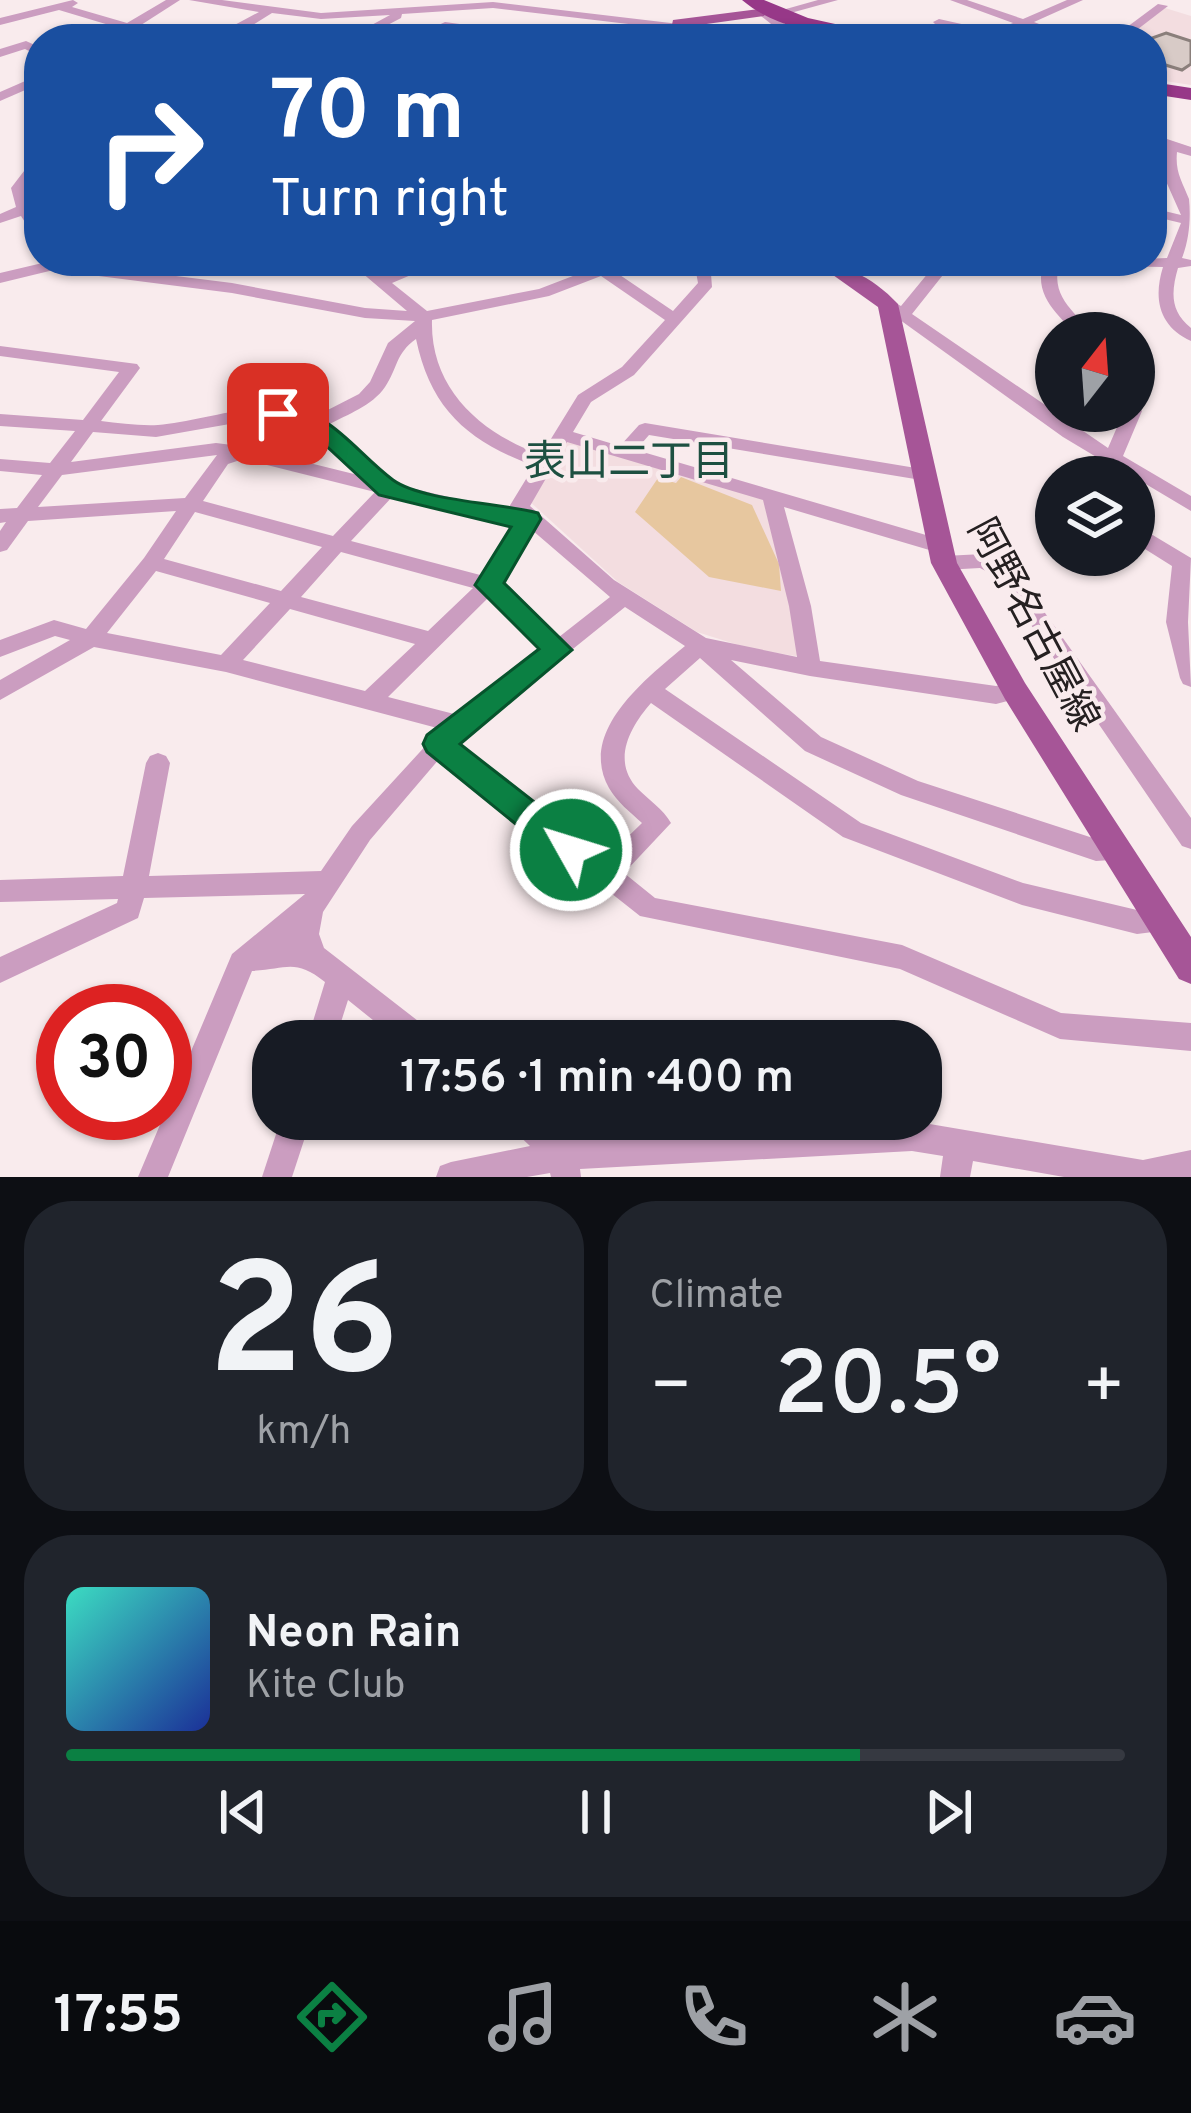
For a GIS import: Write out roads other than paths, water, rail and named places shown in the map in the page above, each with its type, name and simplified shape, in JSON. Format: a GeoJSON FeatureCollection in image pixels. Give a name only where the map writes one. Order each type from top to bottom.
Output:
{"type":"FeatureCollection","features":[{"type":"Feature","properties":{"kind":"highway"},"geometry":{"type":"LineString","coordinates":[[738,0],[814,24]]}},
{"type":"Feature","properties":{"kind":"highway"},"geometry":{"type":"LineString","coordinates":[[765,10],[827,24]]}},
{"type":"Feature","properties":{"kind":"main road"},"geometry":{"type":"LineString","coordinates":[[704,24],[765,10]]}},
{"type":"Feature","properties":{"kind":"main road"},"geometry":{"type":"LineString","coordinates":[[857,276],[897,308]]}},
{"type":"Feature","properties":{"kind":"main road","name":"阿野名古屋線"},"geometry":{"type":"LineString","coordinates":[[897,308],[921,474],[940,554],[1015,691],[1191,968]]}},
{"type":"Feature","properties":{"kind":"street"},"geometry":{"type":"LineString","coordinates":[[0,21],[84,0]]}},
{"type":"Feature","properties":{"kind":"street"},"geometry":{"type":"LineString","coordinates":[[132,24],[174,0]]}},
{"type":"Feature","properties":{"kind":"street"},"geometry":{"type":"LineString","coordinates":[[195,0],[267,12],[341,16],[412,4],[474,4],[636,24]]}},
{"type":"Feature","properties":{"kind":"street"},"geometry":{"type":"LineString","coordinates":[[765,10],[814,0]]}},
{"type":"Feature","properties":{"kind":"street"},"geometry":{"type":"LineString","coordinates":[[765,10],[832,0]]}},
{"type":"Feature","properties":{"kind":"street"},"geometry":{"type":"LineString","coordinates":[[1024,24],[1077,0]]}},
{"type":"Feature","properties":{"kind":"street"},"geometry":{"type":"LineString","coordinates":[[1138,24],[1162,6],[1141,0]]}},
{"type":"Feature","properties":{"kind":"street"},"geometry":{"type":"LineString","coordinates":[[237,1],[324,12],[500,1],[641,24]]}},
{"type":"Feature","properties":{"kind":"street"},"geometry":{"type":"LineString","coordinates":[[946,24],[939,22],[958,1],[1035,24]]}},
{"type":"Feature","properties":{"kind":"street"},"geometry":{"type":"LineString","coordinates":[[63,3],[119,24]]}},
{"type":"Feature","properties":{"kind":"street"},"geometry":{"type":"LineString","coordinates":[[378,24],[412,4]]}},
{"type":"Feature","properties":{"kind":"street"},"geometry":{"type":"LineString","coordinates":[[532,9],[532,24]]}},
{"type":"Feature","properties":{"kind":"street"},"geometry":{"type":"LineString","coordinates":[[246,24],[267,12]]}},
{"type":"Feature","properties":{"kind":"street"},"geometry":{"type":"LineString","coordinates":[[1167,143],[1191,152]]}},
{"type":"Feature","properties":{"kind":"street"},"geometry":{"type":"LineString","coordinates":[[1167,155],[1172,145]]}},
{"type":"Feature","properties":{"kind":"street"},"geometry":{"type":"LineString","coordinates":[[0,192],[18,188],[24,180]]}},
{"type":"Feature","properties":{"kind":"street"},"geometry":{"type":"LineString","coordinates":[[1167,182],[1189,221],[1183,263],[1161,295],[1164,314],[1191,336]]}},
{"type":"Feature","properties":{"kind":"street"},"geometry":{"type":"LineString","coordinates":[[18,188],[24,196]]}},
{"type":"Feature","properties":{"kind":"street"},"geometry":{"type":"LineString","coordinates":[[144,276],[423,322],[593,276]]}},
{"type":"Feature","properties":{"kind":"street"},"geometry":{"type":"LineString","coordinates":[[190,282],[196,276]]}},
{"type":"Feature","properties":{"kind":"street"},"geometry":{"type":"LineString","coordinates":[[378,276],[423,322],[432,372],[450,409],[510,451],[543,463]]}},
{"type":"Feature","properties":{"kind":"street"},"geometry":{"type":"LineString","coordinates":[[384,280],[395,276]]}},
{"type":"Feature","properties":{"kind":"street"},"geometry":{"type":"LineString","coordinates":[[611,276],[674,319]]}},
{"type":"Feature","properties":{"kind":"street"},"geometry":{"type":"LineString","coordinates":[[705,276],[706,284],[628,371],[584,399],[519,507],[625,596],[700,645],[813,744],[910,788],[1096,850],[1117,851]]}},
{"type":"Feature","properties":{"kind":"street"},"geometry":{"type":"LineString","coordinates":[[930,276],[897,308],[1097,456]]}},
{"type":"Feature","properties":{"kind":"street"},"geometry":{"type":"LineString","coordinates":[[1046,276],[1048,293],[1065,312]]}},
{"type":"Feature","properties":{"kind":"street"},"geometry":{"type":"LineString","coordinates":[[0,691],[91,638],[152,563],[221,460],[316,424],[365,398],[394,347],[423,322]]}},
{"type":"Feature","properties":{"kind":"street"},"geometry":{"type":"LineString","coordinates":[[0,545],[10,517],[56,470],[131,368],[3,341]]}},
{"type":"Feature","properties":{"kind":"street"},"geometry":{"type":"LineString","coordinates":[[0,420],[156,431],[299,414],[388,489]]}},
{"type":"Feature","properties":{"kind":"street"},"geometry":{"type":"LineString","coordinates":[[624,453],[645,429],[921,474]]}},
{"type":"Feature","properties":{"kind":"street"},"geometry":{"type":"LineString","coordinates":[[560,434],[940,554],[982,561],[1006,573],[1191,838]]}},
{"type":"Feature","properties":{"kind":"street"},"geometry":{"type":"LineString","coordinates":[[0,465],[56,470],[216,449],[236,451],[507,518],[529,519]]}},
{"type":"Feature","properties":{"kind":"street"},"geometry":{"type":"LineString","coordinates":[[1155,488],[1191,505]]}},
{"type":"Feature","properties":{"kind":"street"},"geometry":{"type":"LineString","coordinates":[[226,664],[388,489]]}},
{"type":"Feature","properties":{"kind":"street"},"geometry":{"type":"LineString","coordinates":[[772,499],[800,606],[810,668]]}},
{"type":"Feature","properties":{"kind":"street"},"geometry":{"type":"LineString","coordinates":[[10,517],[188,504],[489,585],[558,650]]}},
{"type":"Feature","properties":{"kind":"street"},"geometry":{"type":"LineString","coordinates":[[368,702],[489,585],[529,519]]}},
{"type":"Feature","properties":{"kind":"street"},"geometry":{"type":"LineString","coordinates":[[1155,545],[1187,566],[1178,622],[1191,678]]}},
{"type":"Feature","properties":{"kind":"street"},"geometry":{"type":"LineString","coordinates":[[152,563],[431,640]]}},
{"type":"Feature","properties":{"kind":"street"},"geometry":{"type":"LineString","coordinates":[[153,1177],[242,963],[310,909],[361,833],[438,744],[625,596]]}},
{"type":"Feature","properties":{"kind":"street"},"geometry":{"type":"LineString","coordinates":[[0,649],[54,628],[226,664],[461,725]]}},
{"type":"Feature","properties":{"kind":"street"},"geometry":{"type":"LineString","coordinates":[[700,645],[810,668],[996,694],[1015,691]]}},
{"type":"Feature","properties":{"kind":"street"},"geometry":{"type":"LineString","coordinates":[[604,876],[659,823],[619,783],[613,763],[620,724],[700,645]]}},
{"type":"Feature","properties":{"kind":"street"},"geometry":{"type":"LineString","coordinates":[[649,691],[852,830],[1022,894],[1137,922],[1160,922]]}},
{"type":"Feature","properties":{"kind":"street"},"geometry":{"type":"LineString","coordinates":[[438,744],[649,908],[902,957],[1060,1026],[1191,1037]]}},
{"type":"Feature","properties":{"kind":"street"},"geometry":{"type":"LineString","coordinates":[[0,970],[129,910],[158,763]]}},
{"type":"Feature","properties":{"kind":"street"},"geometry":{"type":"LineString","coordinates":[[0,891],[326,882]]}},
{"type":"Feature","properties":{"kind":"street"},"geometry":{"type":"LineString","coordinates":[[310,909],[306,934],[314,956],[393,1020]]}},
{"type":"Feature","properties":{"kind":"street"},"geometry":{"type":"LineString","coordinates":[[242,963],[283,953],[314,956]]}},
{"type":"Feature","properties":{"kind":"street"},"geometry":{"type":"LineString","coordinates":[[328,1020],[340,980]]}},
{"type":"Feature","properties":{"kind":"street"},"geometry":{"type":"LineString","coordinates":[[452,1177],[912,1136],[957,1162],[1143,1175],[1191,1165]]}},
{"type":"Feature","properties":{"kind":"street"},"geometry":{"type":"LineString","coordinates":[[277,1177],[289,1140]]}},
{"type":"Feature","properties":{"kind":"street"},"geometry":{"type":"LineString","coordinates":[[542,1140],[564,1166]]}},
{"type":"Feature","properties":{"kind":"district","name":"表山二丁目"},"geometry":{"type":"Point","coordinates":[629,464]}}]}
